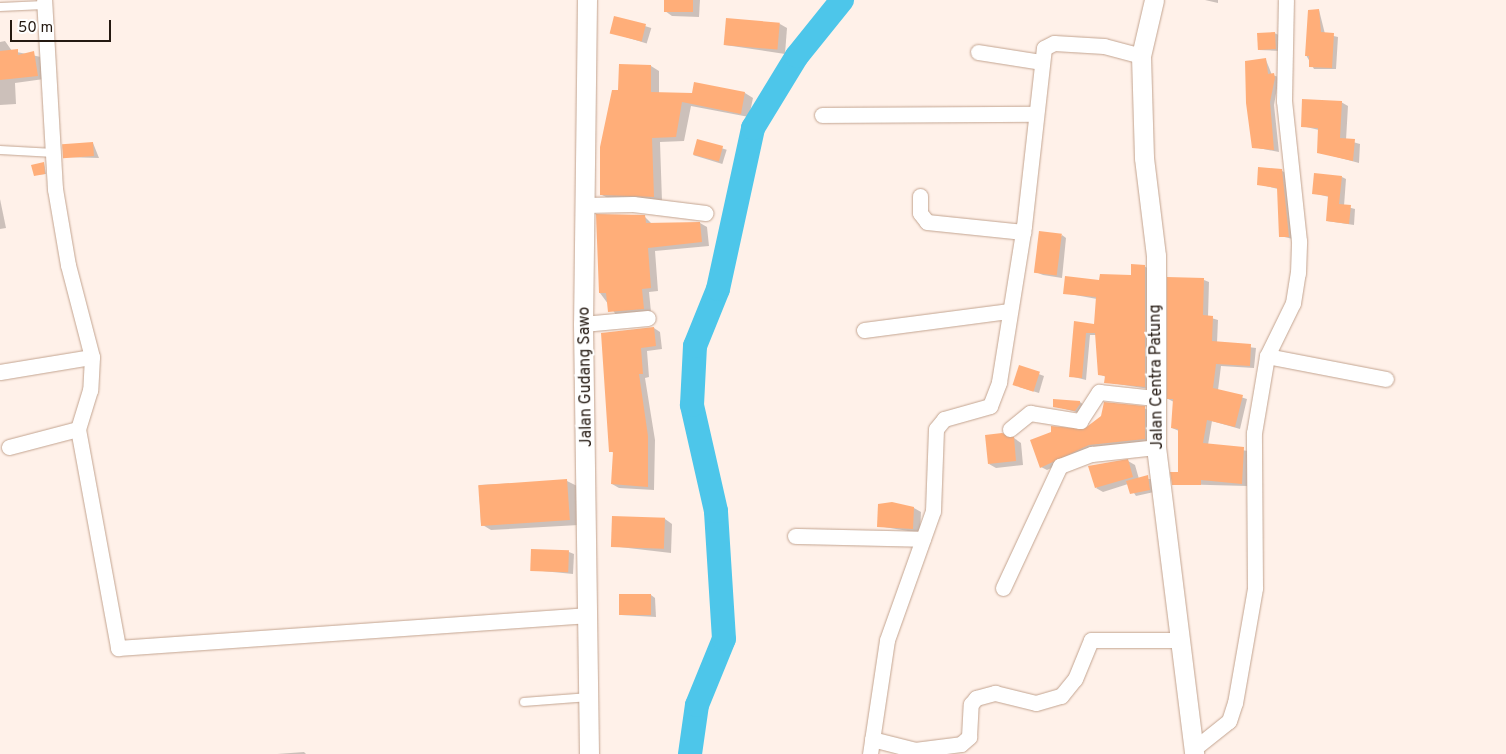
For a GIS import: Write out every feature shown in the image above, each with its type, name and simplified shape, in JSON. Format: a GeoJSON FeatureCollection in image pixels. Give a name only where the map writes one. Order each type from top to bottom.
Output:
{"type":"FeatureCollection","features":[{"type":"Feature","properties":{"kind":"street","name":"Jalan Gudang Sawo"},"geometry":{"type":"LineString","coordinates":[[588,0],[583,324],[589,615],[589,754]]}},
{"type":"Feature","properties":{"kind":"street","name":"Jalan Centra Patung"},"geometry":{"type":"LineString","coordinates":[[1154,0],[1141,56],[1144,158],[1156,256],[1156,447],[1179,640],[1195,751]]}},
{"type":"Feature","properties":{"kind":"street"},"geometry":{"type":"LineString","coordinates":[[1195,751],[1229,721],[1247,647],[1255,588],[1251,452],[1267,356],[1292,303],[1298,273],[1299,241],[1284,101],[1286,0]]}},
{"type":"Feature","properties":{"kind":"street"},"geometry":{"type":"LineString","coordinates":[[44,2],[61,229],[92,357],[90,390],[78,429],[118,648],[589,615]]}},
{"type":"Feature","properties":{"kind":"street"},"geometry":{"type":"LineString","coordinates":[[1141,56],[1104,46],[1054,43],[1044,48],[1023,232],[1008,311],[999,382],[990,406],[944,419],[936,429],[936,484],[923,539],[885,650],[871,747],[915,750],[961,744],[969,737],[971,704],[976,698],[995,693],[1036,703],[1061,696],[1075,679],[1091,640],[1179,640]]}},
{"type":"Feature","properties":{"kind":"street"},"geometry":{"type":"LineString","coordinates":[[978,52],[1041,62]]}},
{"type":"Feature","properties":{"kind":"street"},"geometry":{"type":"LineString","coordinates":[[822,115],[1035,114]]}},
{"type":"Feature","properties":{"kind":"street"},"geometry":{"type":"LineString","coordinates":[[920,196],[919,211],[927,222],[1023,232]]}},
{"type":"Feature","properties":{"kind":"street"},"geometry":{"type":"LineString","coordinates":[[585,205],[633,204],[705,212]]}},
{"type":"Feature","properties":{"kind":"street"},"geometry":{"type":"LineString","coordinates":[[864,330],[1008,311]]}},
{"type":"Feature","properties":{"kind":"street"},"geometry":{"type":"LineString","coordinates":[[583,324],[648,318]]}},
{"type":"Feature","properties":{"kind":"street"},"geometry":{"type":"LineString","coordinates":[[1267,356],[1386,379]]}},
{"type":"Feature","properties":{"kind":"street"},"geometry":{"type":"LineString","coordinates":[[0,372],[92,357]]}},
{"type":"Feature","properties":{"kind":"street"},"geometry":{"type":"LineString","coordinates":[[1010,429],[1030,413],[1080,422],[1099,392],[1155,398]]}},
{"type":"Feature","properties":{"kind":"street"},"geometry":{"type":"LineString","coordinates":[[10,447],[78,429]]}},
{"type":"Feature","properties":{"kind":"street"},"geometry":{"type":"LineString","coordinates":[[1003,588],[1060,466],[1092,454],[1156,447]]}},
{"type":"Feature","properties":{"kind":"street"},"geometry":{"type":"LineString","coordinates":[[795,536],[923,539]]}},
{"type":"Feature","properties":{"kind":"lane"},"geometry":{"type":"LineString","coordinates":[[0,7],[44,2]]}},
{"type":"Feature","properties":{"kind":"lane"},"geometry":{"type":"LineString","coordinates":[[0,150],[54,153]]}},
{"type":"Feature","properties":{"kind":"lane"},"geometry":{"type":"LineString","coordinates":[[524,702],[589,697]]}},
{"type":"Feature","properties":{"kind":"building"},"geometry":{"type":"Polygon","coordinates":[[[664,0],[693,0],[693,12],[664,12],[664,0]]]}},
{"type":"Feature","properties":{"kind":"building"},"geometry":{"type":"Polygon","coordinates":[[[1319,9],[1321,32],[1334,33],[1332,68],[1309,67],[1309,56],[1305,56],[1308,10],[1319,9]]]}},
{"type":"Feature","properties":{"kind":"building"},"geometry":{"type":"Polygon","coordinates":[[[614,16],[646,24],[642,41],[610,33],[614,16]]]}},
{"type":"Feature","properties":{"kind":"building"},"geometry":{"type":"Polygon","coordinates":[[[726,18],[780,23],[777,50],[724,45],[726,18]]]}},
{"type":"Feature","properties":{"kind":"building"},"geometry":{"type":"Polygon","coordinates":[[[1275,32],[1276,49],[1258,50],[1257,33],[1275,32]]]}},
{"type":"Feature","properties":{"kind":"building"},"geometry":{"type":"Polygon","coordinates":[[[18,49],[18,55],[34,51],[38,76],[0,80],[0,51],[18,49]]]}},
{"type":"Feature","properties":{"kind":"building"},"geometry":{"type":"Polygon","coordinates":[[[1266,58],[1268,74],[1274,73],[1275,78],[1270,102],[1274,150],[1252,148],[1246,103],[1245,61],[1266,58]]]}},
{"type":"Feature","properties":{"kind":"building"},"geometry":{"type":"Polygon","coordinates":[[[619,64],[651,65],[651,92],[692,93],[694,82],[745,92],[741,114],[682,102],[676,137],[652,138],[654,197],[600,195],[600,147],[612,90],[618,90],[619,64]]]}},
{"type":"Feature","properties":{"kind":"building"},"geometry":{"type":"Polygon","coordinates":[[[1302,99],[1342,101],[1340,138],[1355,139],[1353,161],[1317,153],[1318,128],[1301,127],[1302,99]]]}},
{"type":"Feature","properties":{"kind":"building"},"geometry":{"type":"Polygon","coordinates":[[[697,139],[723,146],[719,161],[693,154],[697,139]]]}},
{"type":"Feature","properties":{"kind":"building"},"geometry":{"type":"Polygon","coordinates":[[[93,142],[94,156],[63,158],[62,144],[93,142]]]}},
{"type":"Feature","properties":{"kind":"building"},"geometry":{"type":"Polygon","coordinates":[[[44,162],[45,174],[34,176],[31,165],[44,162]]]}},
{"type":"Feature","properties":{"kind":"building"},"geometry":{"type":"Polygon","coordinates":[[[1258,167],[1282,169],[1289,237],[1279,237],[1277,188],[1257,185],[1258,167]]]}},
{"type":"Feature","properties":{"kind":"building"},"geometry":{"type":"Polygon","coordinates":[[[1314,173],[1342,176],[1339,204],[1351,205],[1349,224],[1326,221],[1328,196],[1312,194],[1314,173]]]}},
{"type":"Feature","properties":{"kind":"building"},"geometry":{"type":"Polygon","coordinates":[[[596,214],[645,215],[646,223],[700,222],[702,242],[648,248],[651,288],[642,289],[644,309],[608,312],[606,293],[599,293],[596,214]]]}},
{"type":"Feature","properties":{"kind":"building"},"geometry":{"type":"Polygon","coordinates":[[[1039,231],[1062,234],[1057,275],[1034,273],[1039,231]]]}},
{"type":"Feature","properties":{"kind":"building"},"geometry":{"type":"Polygon","coordinates":[[[1131,264],[1145,265],[1145,387],[1104,383],[1105,376],[1098,375],[1095,333],[1086,333],[1082,378],[1069,377],[1074,321],[1094,324],[1096,297],[1063,294],[1065,276],[1099,280],[1100,274],[1131,275],[1131,264]]]}},
{"type":"Feature","properties":{"kind":"building"},"geometry":{"type":"Polygon","coordinates":[[[1167,277],[1204,278],[1203,315],[1213,316],[1212,341],[1251,344],[1250,366],[1216,364],[1213,388],[1243,395],[1235,427],[1207,420],[1203,443],[1244,447],[1242,484],[1201,480],[1201,485],[1172,485],[1170,472],[1178,472],[1178,429],[1171,428],[1173,399],[1167,399],[1167,277]]]}},
{"type":"Feature","properties":{"kind":"building"},"geometry":{"type":"Polygon","coordinates":[[[654,327],[656,346],[641,348],[643,374],[639,374],[648,436],[648,487],[611,484],[613,452],[609,452],[601,333],[654,327]]]}},
{"type":"Feature","properties":{"kind":"building"},"geometry":{"type":"Polygon","coordinates":[[[1019,365],[1040,372],[1033,392],[1013,385],[1019,365]]]}},
{"type":"Feature","properties":{"kind":"building"},"geometry":{"type":"Polygon","coordinates":[[[1053,399],[1080,401],[1080,404],[1075,411],[1053,407],[1053,399]]]}},
{"type":"Feature","properties":{"kind":"building"},"geometry":{"type":"Polygon","coordinates":[[[1104,402],[1145,406],[1145,439],[1089,445],[1040,468],[1030,440],[1051,432],[1051,426],[1084,429],[1101,416],[1104,402]]]}},
{"type":"Feature","properties":{"kind":"building"},"geometry":{"type":"Polygon","coordinates":[[[1002,433],[1014,437],[1016,461],[988,464],[985,435],[1002,433]]]}},
{"type":"Feature","properties":{"kind":"building"},"geometry":{"type":"Polygon","coordinates":[[[1128,459],[1133,477],[1095,488],[1088,466],[1128,459]]]}},
{"type":"Feature","properties":{"kind":"building"},"geometry":{"type":"Polygon","coordinates":[[[1148,475],[1150,490],[1130,494],[1126,481],[1148,475]]]}},
{"type":"Feature","properties":{"kind":"building"},"geometry":{"type":"Polygon","coordinates":[[[567,479],[570,520],[481,526],[478,485],[567,479]]]}},
{"type":"Feature","properties":{"kind":"building"},"geometry":{"type":"Polygon","coordinates":[[[892,502],[914,507],[913,529],[877,527],[878,504],[892,502]]]}},
{"type":"Feature","properties":{"kind":"building"},"geometry":{"type":"Polygon","coordinates":[[[612,516],[665,518],[664,549],[611,547],[612,516]]]}},
{"type":"Feature","properties":{"kind":"building"},"geometry":{"type":"Polygon","coordinates":[[[531,549],[569,550],[568,572],[530,571],[531,549]]]}},
{"type":"Feature","properties":{"kind":"building"},"geometry":{"type":"Polygon","coordinates":[[[619,594],[651,594],[651,615],[619,615],[619,594]]]}},
{"type":"Feature","properties":{"kind":"waterway"},"geometry":{"type":"LineString","coordinates":[[690,754],[697,705],[724,639],[716,511],[692,405],[695,346],[718,289],[753,128],[797,56],[842,0]]}}]}
